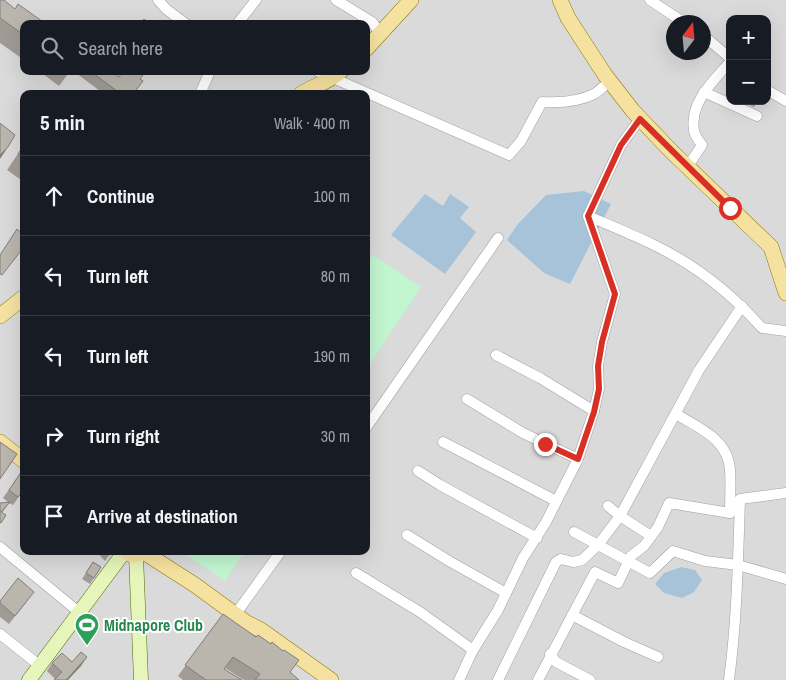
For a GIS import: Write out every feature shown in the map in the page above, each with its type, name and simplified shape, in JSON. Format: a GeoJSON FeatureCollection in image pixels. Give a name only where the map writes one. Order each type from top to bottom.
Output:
{"type":"FeatureCollection","features":[{"type":"Feature","properties":{"kind":"main road"},"geometry":{"type":"LineString","coordinates":[[370,45],[412,0]]}},
{"type":"Feature","properties":{"kind":"main road"},"geometry":{"type":"LineString","coordinates":[[560,0],[568,18],[610,81],[640,119],[772,247],[786,293]]}},
{"type":"Feature","properties":{"kind":"main road"},"geometry":{"type":"LineString","coordinates":[[308,90],[336,75]]}},
{"type":"Feature","properties":{"kind":"main road"},"geometry":{"type":"LineString","coordinates":[[0,316],[20,300]]}},
{"type":"Feature","properties":{"kind":"main road"},"geometry":{"type":"LineString","coordinates":[[0,432],[20,448]]}},
{"type":"Feature","properties":{"kind":"main road"},"geometry":{"type":"LineString","coordinates":[[0,442],[20,458]]}},
{"type":"Feature","properties":{"kind":"main road"},"geometry":{"type":"LineString","coordinates":[[140,555],[195,585],[238,612]]}},
{"type":"Feature","properties":{"kind":"main road"},"geometry":{"type":"LineString","coordinates":[[161,555],[238,612],[247,623],[261,630],[331,680]]}},
{"type":"Feature","properties":{"kind":"street"},"geometry":{"type":"LineString","coordinates":[[158,0],[181,20]]}},
{"type":"Feature","properties":{"kind":"street"},"geometry":{"type":"LineString","coordinates":[[240,20],[256,0]]}},
{"type":"Feature","properties":{"kind":"street"},"geometry":{"type":"LineString","coordinates":[[336,0],[369,20]]}},
{"type":"Feature","properties":{"kind":"street"},"geometry":{"type":"LineString","coordinates":[[650,0],[672,15]]}},
{"type":"Feature","properties":{"kind":"street"},"geometry":{"type":"LineString","coordinates":[[370,21],[380,33]]}},
{"type":"Feature","properties":{"kind":"street"},"geometry":{"type":"LineString","coordinates":[[711,42],[726,55]]}},
{"type":"Feature","properties":{"kind":"street"},"geometry":{"type":"LineString","coordinates":[[688,166],[702,145],[694,132],[694,116],[704,92],[726,67]]}},
{"type":"Feature","properties":{"kind":"street"},"geometry":{"type":"LineString","coordinates":[[202,90],[208,75]]}},
{"type":"Feature","properties":{"kind":"street"},"geometry":{"type":"LineString","coordinates":[[340,75],[509,155],[521,141],[542,102],[561,103],[594,94],[610,81]]}},
{"type":"Feature","properties":{"kind":"street"},"geometry":{"type":"LineString","coordinates":[[704,92],[757,116]]}},
{"type":"Feature","properties":{"kind":"street"},"geometry":{"type":"LineString","coordinates":[[771,92],[786,101]]}},
{"type":"Feature","properties":{"kind":"street"},"geometry":{"type":"LineString","coordinates":[[459,680],[473,650],[506,593],[523,558],[537,538],[578,459],[594,412],[599,389],[598,366],[602,342],[615,294],[588,216],[621,145],[640,119]]}},
{"type":"Feature","properties":{"kind":"street"},"geometry":{"type":"LineString","coordinates":[[588,216],[653,244],[707,277],[742,306],[762,328],[786,331]]}},
{"type":"Feature","properties":{"kind":"street"},"geometry":{"type":"LineString","coordinates":[[370,422],[498,238]]}},
{"type":"Feature","properties":{"kind":"street"},"geometry":{"type":"LineString","coordinates":[[498,680],[556,562],[561,559],[573,562],[582,560],[598,545],[620,516],[699,370],[742,306]]}},
{"type":"Feature","properties":{"kind":"street"},"geometry":{"type":"LineString","coordinates":[[496,355],[540,378],[594,412]]}},
{"type":"Feature","properties":{"kind":"street"},"geometry":{"type":"LineString","coordinates":[[466,399],[523,433],[578,459]]}},
{"type":"Feature","properties":{"kind":"street"},"geometry":{"type":"LineString","coordinates":[[676,414],[714,437],[722,445],[730,470],[730,513]]}},
{"type":"Feature","properties":{"kind":"street"},"geometry":{"type":"LineString","coordinates":[[444,442],[556,501]]}},
{"type":"Feature","properties":{"kind":"street"},"geometry":{"type":"LineString","coordinates":[[418,471],[537,538]]}},
{"type":"Feature","properties":{"kind":"street"},"geometry":{"type":"LineString","coordinates":[[730,513],[740,499],[786,493]]}},
{"type":"Feature","properties":{"kind":"street"},"geometry":{"type":"LineString","coordinates":[[729,680],[734,644],[740,499]]}},
{"type":"Feature","properties":{"kind":"street"},"geometry":{"type":"LineString","coordinates":[[538,680],[550,654],[595,572],[618,583],[628,560],[644,546],[658,527],[668,503],[730,513]]}},
{"type":"Feature","properties":{"kind":"street"},"geometry":{"type":"LineString","coordinates":[[608,506],[651,536]]}},
{"type":"Feature","properties":{"kind":"street"},"geometry":{"type":"LineString","coordinates":[[574,532],[650,573],[673,551],[705,561],[738,565],[786,579]]}},
{"type":"Feature","properties":{"kind":"street"},"geometry":{"type":"LineString","coordinates":[[407,535],[506,593]]}},
{"type":"Feature","properties":{"kind":"street"},"geometry":{"type":"LineString","coordinates":[[0,547],[80,614]]}},
{"type":"Feature","properties":{"kind":"street"},"geometry":{"type":"LineString","coordinates":[[30,680],[39,665],[80,614],[131,555]]}},
{"type":"Feature","properties":{"kind":"street"},"geometry":{"type":"LineString","coordinates":[[134,555],[141,680]]}},
{"type":"Feature","properties":{"kind":"street"},"geometry":{"type":"LineString","coordinates":[[238,612],[278,555]]}},
{"type":"Feature","properties":{"kind":"street"},"geometry":{"type":"LineString","coordinates":[[356,573],[420,612],[473,650]]}},
{"type":"Feature","properties":{"kind":"street"},"geometry":{"type":"LineString","coordinates":[[572,616],[658,657]]}},
{"type":"Feature","properties":{"kind":"street"},"geometry":{"type":"LineString","coordinates":[[0,634],[39,665]]}},
{"type":"Feature","properties":{"kind":"street"},"geometry":{"type":"LineString","coordinates":[[550,654],[556,662],[590,680]]}},
{"type":"Feature","properties":{"kind":"shaded area"},"geometry":{"type":"Polygon","coordinates":[[[0,0],[786,0],[786,680],[0,680],[0,0]]]}},
{"type":"Feature","properties":{"kind":"green space"},"geometry":{"type":"Polygon","coordinates":[[[373,255],[421,287],[370,364],[370,259],[373,255]]]}},
{"type":"Feature","properties":{"kind":"green space"},"geometry":{"type":"Polygon","coordinates":[[[186,555],[242,555],[225,581],[186,555]]]}},
{"type":"Feature","properties":{"kind":"water"},"geometry":{"type":"Polygon","coordinates":[[[584,191],[611,204],[570,284],[544,273],[507,240],[517,225],[546,195],[584,191]]]}},
{"type":"Feature","properties":{"kind":"water"},"geometry":{"type":"Polygon","coordinates":[[[425,194],[443,206],[450,194],[469,207],[460,218],[476,232],[445,274],[391,235],[425,194]]]}},
{"type":"Feature","properties":{"kind":"water"},"geometry":{"type":"Polygon","coordinates":[[[681,567],[695,570],[702,580],[694,592],[682,598],[664,593],[655,584],[664,573],[681,567]]]}},
{"type":"Feature","properties":{"kind":"building"},"geometry":{"type":"Polygon","coordinates":[[[0,0],[4,0],[15,9],[18,4],[40,20],[20,20],[20,32],[0,18],[0,0]]]}},
{"type":"Feature","properties":{"kind":"building"},"geometry":{"type":"Polygon","coordinates":[[[95,75],[116,75],[119,77],[120,75],[143,75],[140,79],[143,81],[136,90],[116,90],[95,75]]]}},
{"type":"Feature","properties":{"kind":"building"},"geometry":{"type":"Polygon","coordinates":[[[0,123],[15,135],[8,147],[0,155],[0,123]]]}},
{"type":"Feature","properties":{"kind":"building"},"geometry":{"type":"Polygon","coordinates":[[[17,229],[20,232],[20,252],[2,275],[0,274],[0,255],[17,229]]]}},
{"type":"Feature","properties":{"kind":"building"},"geometry":{"type":"Polygon","coordinates":[[[0,442],[17,454],[0,479],[0,442]]]}},
{"type":"Feature","properties":{"kind":"building"},"geometry":{"type":"Polygon","coordinates":[[[20,474],[20,494],[18,497],[9,490],[20,474]]]}},
{"type":"Feature","properties":{"kind":"building"},"geometry":{"type":"Polygon","coordinates":[[[10,502],[1,512],[6,515],[1,523],[0,503],[10,502]]]}},
{"type":"Feature","properties":{"kind":"building"},"geometry":{"type":"Polygon","coordinates":[[[93,562],[101,567],[94,578],[86,573],[93,562]]]}},
{"type":"Feature","properties":{"kind":"building"},"geometry":{"type":"Polygon","coordinates":[[[18,578],[34,592],[15,616],[0,601],[18,578]]]}},
{"type":"Feature","properties":{"kind":"building"},"geometry":{"type":"Polygon","coordinates":[[[223,614],[256,637],[258,635],[271,644],[272,642],[299,660],[290,672],[299,680],[255,680],[260,674],[233,657],[224,669],[242,680],[206,680],[185,665],[223,614]]]}},
{"type":"Feature","properties":{"kind":"building"},"geometry":{"type":"Polygon","coordinates":[[[81,652],[87,657],[66,680],[54,680],[62,672],[52,663],[62,653],[72,662],[81,652]]]}},
{"type":"Feature","properties":{"kind":"place","name":"Midnapore Club"},"geometry":{"type":"Point","coordinates":[87,646]}},
{"type":"Feature","properties":{"kind":"route"},"geometry":{"type":"LineString","coordinates":[[545,444],[578,459],[594,412],[599,389],[598,366],[602,342],[615,294],[588,216],[621,145],[640,119],[730,208]]}}]}
